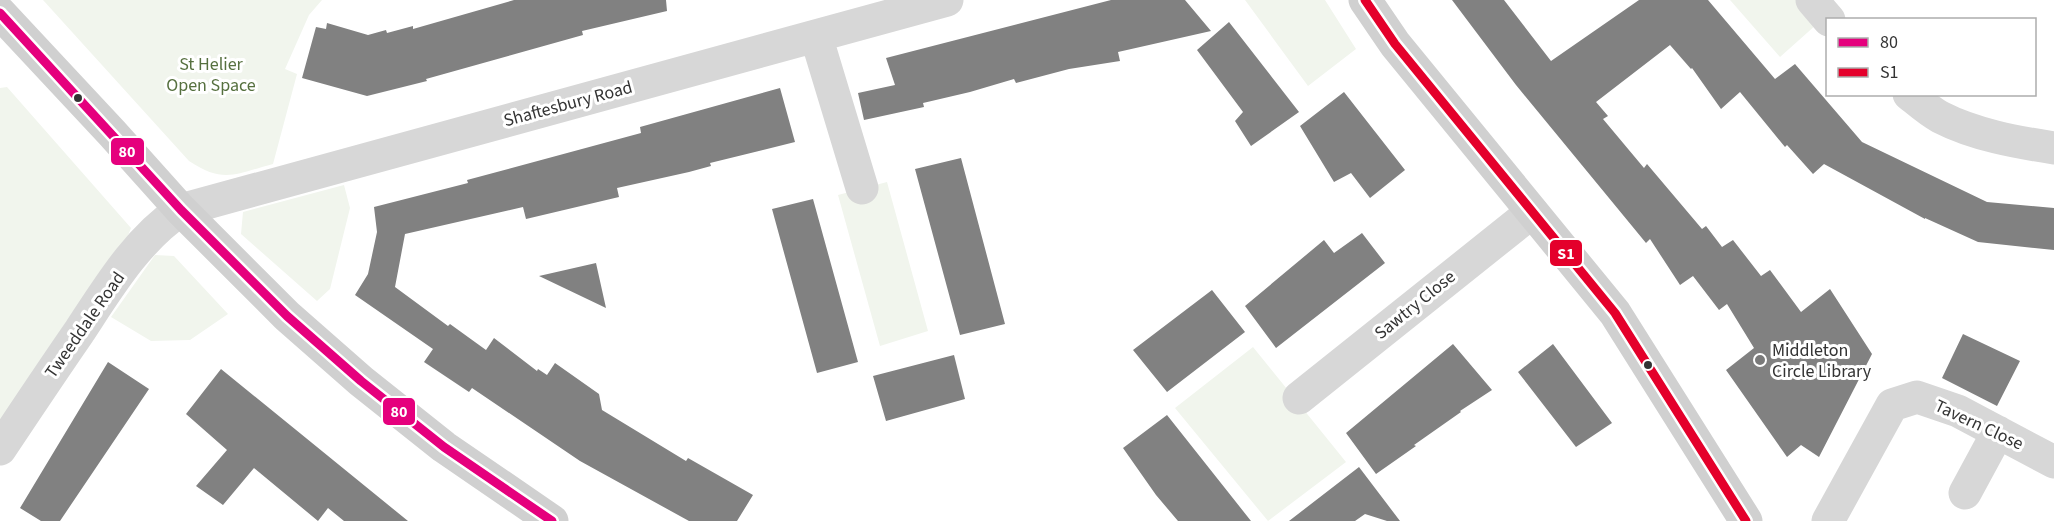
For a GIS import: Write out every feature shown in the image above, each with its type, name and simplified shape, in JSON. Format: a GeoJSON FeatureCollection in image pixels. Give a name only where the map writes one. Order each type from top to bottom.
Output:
{"type":"FeatureCollection","features":[{"type":"Feature","properties":{"kind":"street","name":"Shaftesbury Road"},"geometry":{"type":"LineString","coordinates":[[181,210],[947,0]]}},
{"type":"Feature","properties":{"kind":"street"},"geometry":{"type":"LineString","coordinates":[[1365,0],[1395,44],[1616,313],[1746,521]]}},
{"type":"Feature","properties":{"kind":"street"},"geometry":{"type":"LineString","coordinates":[[1812,0],[1827,18]]}},
{"type":"Feature","properties":{"kind":"street"},"geometry":{"type":"LineString","coordinates":[[0,13],[181,210],[267,298],[361,381],[444,447],[552,521]]}},
{"type":"Feature","properties":{"kind":"street"},"geometry":{"type":"LineString","coordinates":[[816,36],[862,188]]}},
{"type":"Feature","properties":{"kind":"street"},"geometry":{"type":"LineString","coordinates":[[1912,96],[1939,116],[1966,127],[2015,142],[2054,148]]}},
{"type":"Feature","properties":{"kind":"street","name":"Tweeddale Road"},"geometry":{"type":"LineString","coordinates":[[0,449],[97,304],[144,240],[162,222],[181,210]]}},
{"type":"Feature","properties":{"kind":"street","name":"Sawtry Close"},"geometry":{"type":"LineString","coordinates":[[1299,398],[1532,212]]}},
{"type":"Feature","properties":{"kind":"street","name":"Tavern Close"},"geometry":{"type":"LineString","coordinates":[[1828,521],[1892,405],[1917,397],[1958,411],[2054,462]]}},
{"type":"Feature","properties":{"kind":"street"},"geometry":{"type":"LineString","coordinates":[[1965,493],[1998,432]]}},
{"type":"Feature","properties":{"kind":"green space","name":"St Helier Open Space"},"geometry":{"type":"Polygon","coordinates":[[[43,0],[322,0],[309,15],[285,69],[297,74],[273,164],[239,174],[221,175],[189,161],[43,0]]]}},
{"type":"Feature","properties":{"kind":"green space"},"geometry":{"type":"Polygon","coordinates":[[[1245,0],[1325,0],[1356,49],[1308,86],[1245,0]]]}},
{"type":"Feature","properties":{"kind":"green space"},"geometry":{"type":"Polygon","coordinates":[[[1730,0],[1812,0],[1826,16],[1780,57],[1730,0]]]}},
{"type":"Feature","properties":{"kind":"green space"},"geometry":{"type":"Polygon","coordinates":[[[7,87],[131,228],[121,253],[0,433],[0,88],[7,87]]]}},
{"type":"Feature","properties":{"kind":"green space"},"geometry":{"type":"Polygon","coordinates":[[[887,182],[928,331],[880,346],[838,195],[887,182]]]}},
{"type":"Feature","properties":{"kind":"green space"},"geometry":{"type":"Polygon","coordinates":[[[344,185],[350,208],[330,289],[317,301],[241,234],[243,212],[344,185]]]}},
{"type":"Feature","properties":{"kind":"green space"},"geometry":{"type":"Polygon","coordinates":[[[155,255],[174,256],[228,314],[190,340],[151,341],[111,317],[155,255]]]}},
{"type":"Feature","properties":{"kind":"green space"},"geometry":{"type":"Polygon","coordinates":[[[1253,347],[1346,462],[1268,521],[1175,408],[1253,347]]]}},
{"type":"Feature","properties":{"kind":"building"},"geometry":{"type":"Polygon","coordinates":[[[514,0],[666,0],[667,11],[582,31],[583,35],[426,79],[427,81],[367,96],[302,78],[316,27],[326,29],[327,23],[368,35],[386,30],[387,33],[413,26],[413,29],[514,0]]]}},
{"type":"Feature","properties":{"kind":"building"},"geometry":{"type":"Polygon","coordinates":[[[1111,0],[1185,0],[1211,31],[1118,52],[1120,61],[1069,69],[1016,83],[1014,79],[923,103],[924,107],[864,120],[858,93],[895,85],[886,58],[1111,0]]]}},
{"type":"Feature","properties":{"kind":"building"},"geometry":{"type":"Polygon","coordinates":[[[1452,0],[1504,0],[1551,61],[1639,0],[1708,0],[1775,79],[1795,64],[1862,142],[1987,202],[2054,208],[2054,250],[1978,242],[1925,219],[1824,164],[1813,174],[1787,145],[1785,147],[1740,92],[1721,109],[1692,68],[1670,45],[1596,102],[1608,116],[1603,119],[1644,168],[1647,164],[1702,229],[1706,226],[1722,247],[1733,240],[1761,276],[1770,270],[1801,312],[1830,289],[1872,354],[1819,457],[1801,445],[1787,457],[1726,370],[1754,348],[1727,304],[1719,310],[1693,276],[1680,285],[1650,239],[1646,243],[1516,85],[1452,0]]]}},
{"type":"Feature","properties":{"kind":"building"},"geometry":{"type":"Polygon","coordinates":[[[1229,22],[1299,112],[1251,146],[1235,121],[1243,112],[1197,50],[1229,22]]]}},
{"type":"Feature","properties":{"kind":"building"},"geometry":{"type":"Polygon","coordinates":[[[780,88],[795,142],[710,163],[711,166],[689,172],[617,188],[619,197],[526,219],[523,207],[405,234],[395,287],[448,326],[450,324],[486,350],[494,338],[537,371],[538,369],[547,375],[555,363],[599,394],[602,410],[686,461],[688,458],[753,495],[737,521],[689,521],[580,461],[472,388],[469,392],[424,362],[433,349],[355,295],[368,274],[377,232],[374,207],[468,183],[467,180],[641,133],[640,127],[780,88]]]}},
{"type":"Feature","properties":{"kind":"building"},"geometry":{"type":"Polygon","coordinates":[[[1344,92],[1405,170],[1370,198],[1351,173],[1334,182],[1300,126],[1344,92]]]}},
{"type":"Feature","properties":{"kind":"building"},"geometry":{"type":"Polygon","coordinates":[[[961,158],[1005,324],[960,335],[915,169],[961,158]]]}},
{"type":"Feature","properties":{"kind":"building"},"geometry":{"type":"Polygon","coordinates":[[[813,199],[858,362],[817,373],[772,209],[813,199]]]}},
{"type":"Feature","properties":{"kind":"building"},"geometry":{"type":"Polygon","coordinates":[[[1362,233],[1385,263],[1276,348],[1245,306],[1324,240],[1334,253],[1362,233]]]}},
{"type":"Feature","properties":{"kind":"building"},"geometry":{"type":"Polygon","coordinates":[[[596,263],[606,308],[539,276],[596,263]]]}},
{"type":"Feature","properties":{"kind":"building"},"geometry":{"type":"Polygon","coordinates":[[[1212,290],[1245,332],[1167,392],[1133,350],[1212,290]]]}},
{"type":"Feature","properties":{"kind":"building"},"geometry":{"type":"Polygon","coordinates":[[[1963,334],[2020,361],[1997,406],[1942,378],[1963,334]]]}},
{"type":"Feature","properties":{"kind":"building"},"geometry":{"type":"Polygon","coordinates":[[[1453,344],[1492,390],[1376,474],[1346,433],[1453,344]]]}},
{"type":"Feature","properties":{"kind":"building"},"geometry":{"type":"Polygon","coordinates":[[[1553,344],[1612,423],[1576,447],[1518,372],[1553,344]]]}},
{"type":"Feature","properties":{"kind":"building"},"geometry":{"type":"Polygon","coordinates":[[[954,355],[965,399],[886,421],[873,376],[954,355]]]}},
{"type":"Feature","properties":{"kind":"building"},"geometry":{"type":"Polygon","coordinates":[[[108,362],[149,389],[60,521],[41,521],[20,508],[108,362]]]}},
{"type":"Feature","properties":{"kind":"building"},"geometry":{"type":"Polygon","coordinates":[[[221,369],[408,521],[344,521],[328,508],[318,521],[254,468],[223,505],[196,486],[227,450],[186,414],[221,369]]]}},
{"type":"Feature","properties":{"kind":"building"},"geometry":{"type":"Polygon","coordinates":[[[1167,415],[1251,521],[1178,521],[1156,495],[1123,448],[1167,415]]]}},
{"type":"Feature","properties":{"kind":"building"},"geometry":{"type":"Polygon","coordinates":[[[1359,467],[1400,521],[1387,521],[1365,514],[1355,521],[1289,521],[1359,467]]]}},
{"type":"Feature","properties":{"kind":"transit line","name":"S1"},"geometry":{"type":"LineString","coordinates":[[1365,0],[1395,44],[1615,313],[1746,521]]}},
{"type":"Feature","properties":{"kind":"transit line","name":"80"},"geometry":{"type":"LineString","coordinates":[[0,13],[181,210],[287,316],[361,381],[444,447],[552,521]]}},
{"type":"Feature","properties":{"kind":"place","name":"Middleton Circle Library"},"geometry":{"type":"Point","coordinates":[1760,360]}}]}
